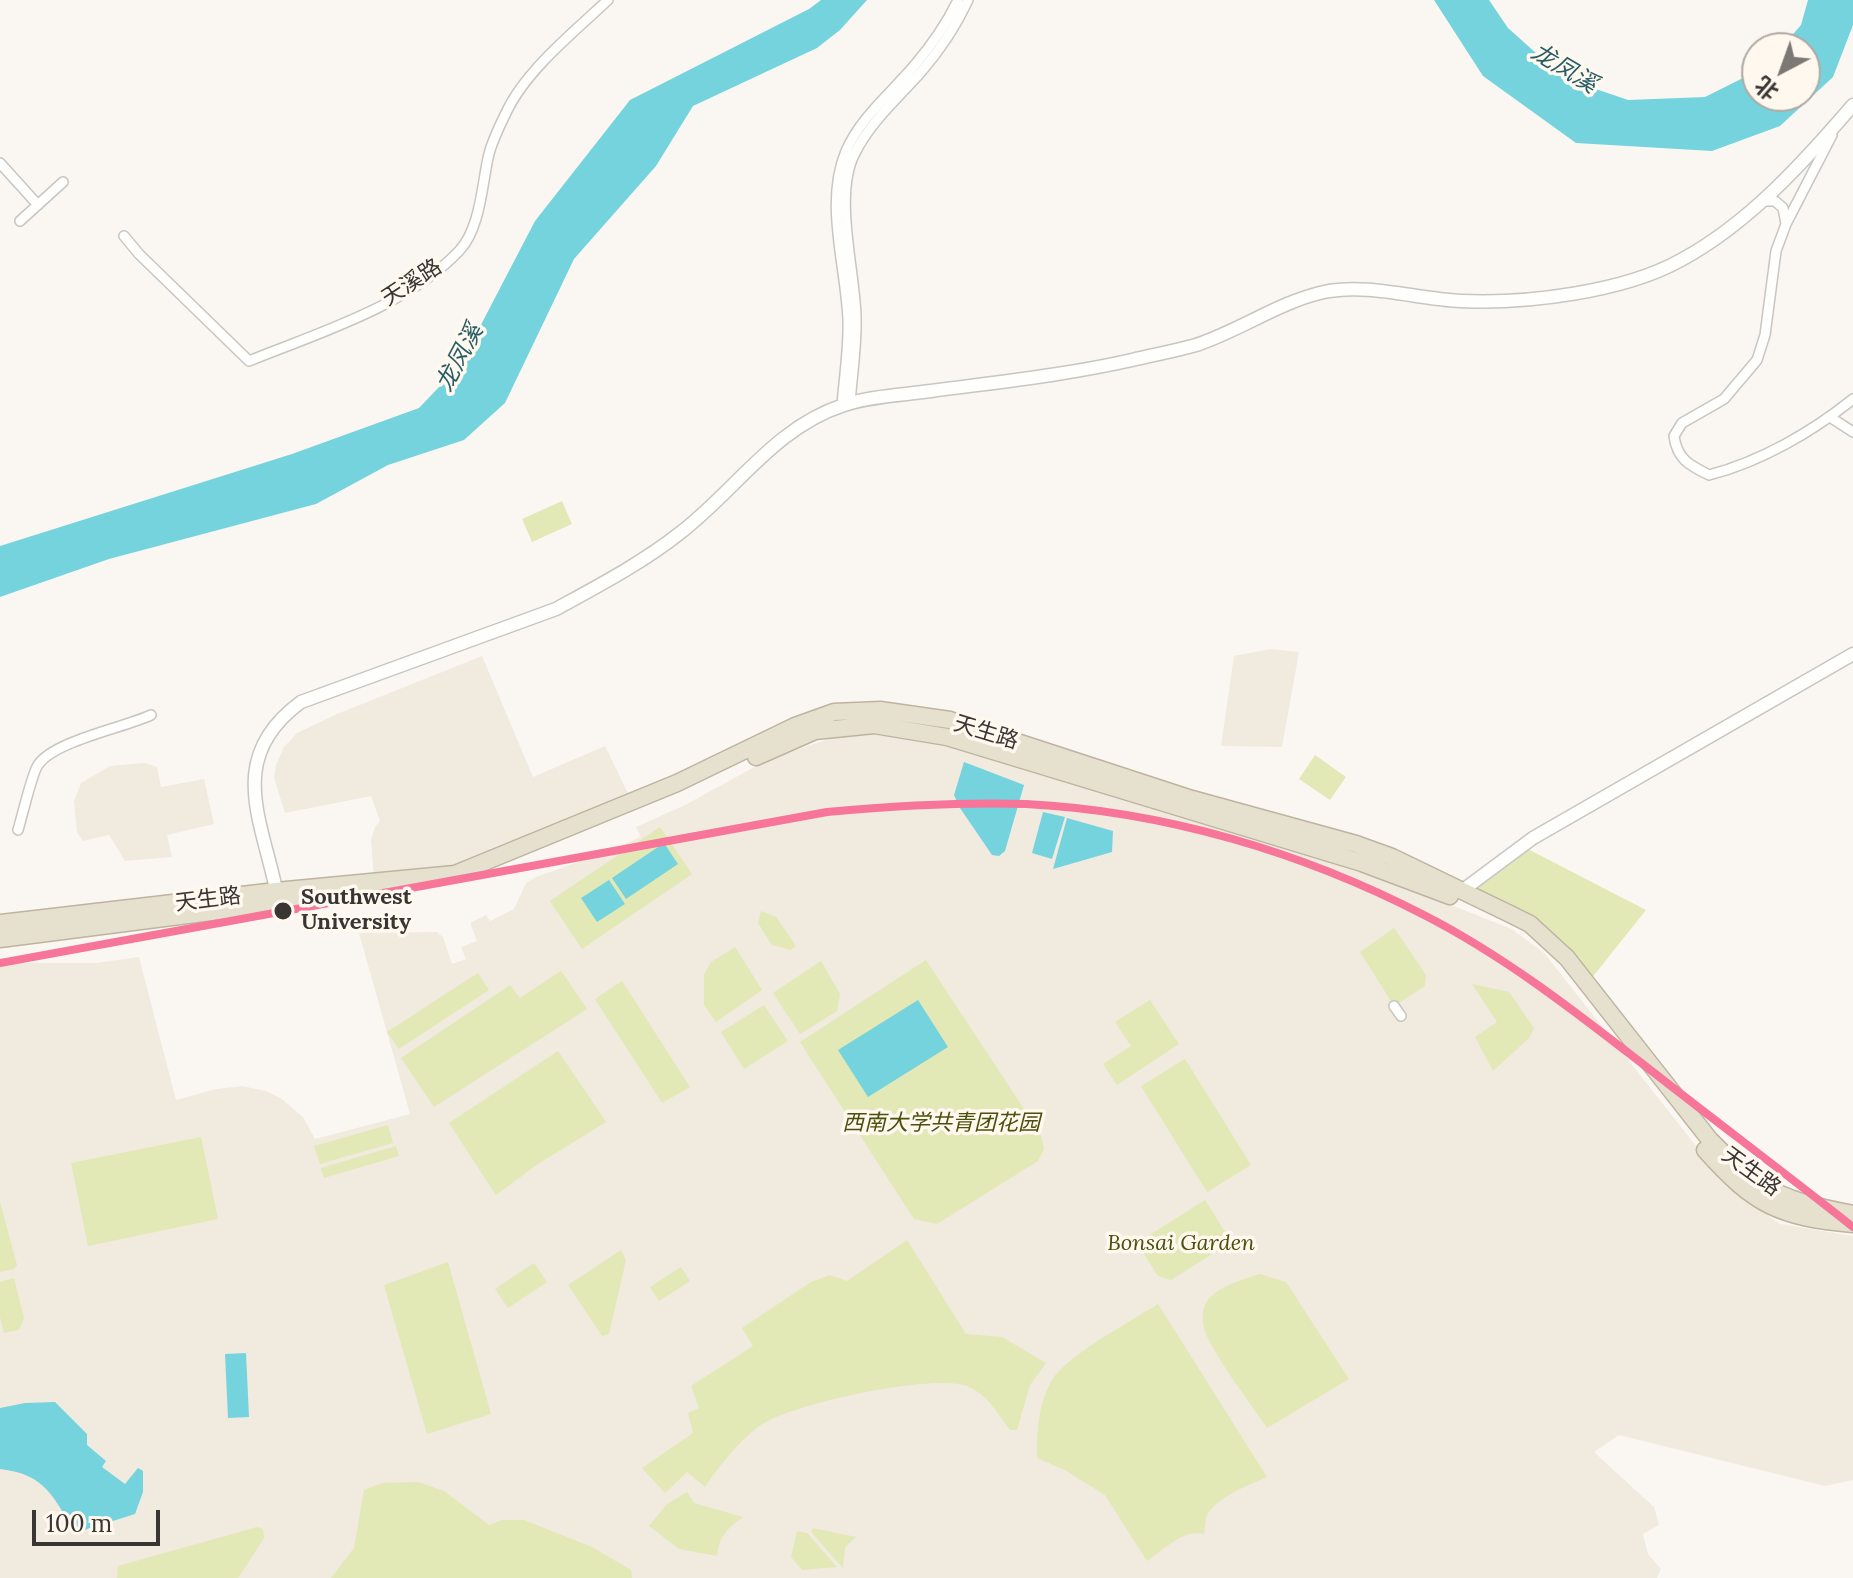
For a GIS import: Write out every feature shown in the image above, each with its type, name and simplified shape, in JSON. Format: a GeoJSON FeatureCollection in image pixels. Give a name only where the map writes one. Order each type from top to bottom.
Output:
{"type":"FeatureCollection","features":[{"type":"Feature","properties":{"kind":"highway","name":"天生路"},"geometry":{"type":"LineString","coordinates":[[0,939],[455,874],[677,783],[795,726],[834,712],[880,710],[950,720],[1192,799],[1356,844],[1392,857],[1530,924],[1567,958],[1710,1140],[1736,1167],[1784,1197],[1853,1214]]}},
{"type":"Feature","properties":{"kind":"highway","name":"天生路"},"geometry":{"type":"LineString","coordinates":[[0,923],[278,897],[460,884],[815,731],[874,725],[947,737],[1362,863],[1424,885],[1507,921],[1542,945],[1562,967],[1726,1174],[1779,1211],[1802,1218],[1853,1224]]}},
{"type":"Feature","properties":{"kind":"street","name":"天溪路"},"geometry":{"type":"LineString","coordinates":[[124,236],[249,361],[353,318],[420,283],[462,249],[479,212],[488,155],[507,109],[543,61],[608,0]]}},
{"type":"Feature","properties":{"kind":"street"},"geometry":{"type":"LineString","coordinates":[[846,404],[849,322],[838,212],[839,176],[847,151],[862,123],[917,64],[950,17],[958,0]]}},
{"type":"Feature","properties":{"kind":"street"},"geometry":{"type":"LineString","coordinates":[[846,404],[857,319],[847,211],[847,178],[853,155],[869,129],[923,69],[958,22],[968,0]]}},
{"type":"Feature","properties":{"kind":"street"},"geometry":{"type":"LineString","coordinates":[[278,897],[253,789],[257,757],[264,741],[285,713],[301,702],[556,609],[591,590],[678,535],[715,504],[783,436],[801,423],[846,404],[1083,370],[1196,344],[1323,292],[1357,289],[1461,301],[1570,293],[1629,282],[1681,260],[1734,224],[1761,201],[1853,105]]}},
{"type":"Feature","properties":{"kind":"street"},"geometry":{"type":"LineString","coordinates":[[1839,121],[1786,224],[1776,251],[1765,335],[1757,360],[1724,399],[1682,423],[1674,436],[1676,451],[1691,466],[1709,475],[1739,467],[1830,417],[1853,399]]}},
{"type":"Feature","properties":{"kind":"street"},"geometry":{"type":"LineString","coordinates":[[0,163],[38,205]]}},
{"type":"Feature","properties":{"kind":"street"},"geometry":{"type":"LineString","coordinates":[[20,221],[63,182]]}},
{"type":"Feature","properties":{"kind":"street"},"geometry":{"type":"LineString","coordinates":[[1761,201],[1775,201],[1783,208],[1786,224]]}},
{"type":"Feature","properties":{"kind":"street"},"geometry":{"type":"LineString","coordinates":[[1830,417],[1853,432]]}},
{"type":"Feature","properties":{"kind":"street"},"geometry":{"type":"LineString","coordinates":[[1463,890],[1533,838],[1853,657]]}},
{"type":"Feature","properties":{"kind":"street"},"geometry":{"type":"LineString","coordinates":[[18,830],[39,764],[70,742],[126,727],[151,715]]}},
{"type":"Feature","properties":{"kind":"street"},"geometry":{"type":"LineString","coordinates":[[1394,1006],[1401,1016]]}},
{"type":"Feature","properties":{"kind":"shaded area"},"geometry":{"type":"Polygon","coordinates":[[[1271,649],[1299,652],[1282,747],[1221,746],[1234,656],[1271,649]]]}},
{"type":"Feature","properties":{"kind":"shaded area"},"geometry":{"type":"Polygon","coordinates":[[[482,656],[533,777],[605,746],[628,793],[452,870],[374,879],[371,840],[380,821],[371,796],[285,813],[274,778],[284,747],[297,733],[482,656]]]}},
{"type":"Feature","properties":{"kind":"shaded area","name":"Southwest University"},"geometry":{"type":"Polygon","coordinates":[[[850,732],[926,740],[1377,876],[1512,929],[1545,954],[1718,1174],[1742,1197],[1780,1224],[1853,1236],[1853,1480],[1825,1486],[1619,1435],[1594,1452],[1654,1507],[1659,1525],[1643,1534],[1648,1554],[1661,1569],[1657,1578],[0,1578],[0,963],[96,963],[139,957],[176,1100],[216,1089],[242,1086],[266,1091],[282,1099],[303,1117],[315,1139],[410,1114],[359,933],[437,932],[443,937],[452,964],[466,959],[461,947],[477,941],[470,923],[486,915],[490,921],[514,909],[526,883],[536,877],[641,837],[636,827],[685,805],[769,759],[850,732]]]}},
{"type":"Feature","properties":{"kind":"shaded area"},"geometry":{"type":"Polygon","coordinates":[[[145,763],[157,767],[161,787],[204,779],[214,824],[167,835],[172,857],[125,861],[109,835],[83,841],[77,833],[74,801],[81,783],[110,766],[145,763]]]}},
{"type":"Feature","properties":{"kind":"green space"},"geometry":{"type":"Polygon","coordinates":[[[562,501],[572,524],[532,542],[522,519],[562,501]]]}},
{"type":"Feature","properties":{"kind":"green space"},"geometry":{"type":"Polygon","coordinates":[[[1315,755],[1346,777],[1330,800],[1299,779],[1315,755]]]}},
{"type":"Feature","properties":{"kind":"green space"},"geometry":{"type":"Polygon","coordinates":[[[660,827],[692,874],[582,949],[550,901],[660,827]]]}},
{"type":"Feature","properties":{"kind":"green space"},"geometry":{"type":"Polygon","coordinates":[[[1522,846],[1646,910],[1587,984],[1548,939],[1463,890],[1522,846]]]}},
{"type":"Feature","properties":{"kind":"green space"},"geometry":{"type":"Polygon","coordinates":[[[761,911],[776,917],[796,946],[790,950],[772,945],[758,923],[761,911]]]}},
{"type":"Feature","properties":{"kind":"green space"},"geometry":{"type":"Polygon","coordinates":[[[1394,928],[1426,975],[1425,986],[1394,1006],[1360,952],[1394,928]]]}},
{"type":"Feature","properties":{"kind":"green space"},"geometry":{"type":"Polygon","coordinates":[[[735,947],[762,990],[716,1022],[704,1005],[704,975],[711,962],[735,947]]]}},
{"type":"Feature","properties":{"kind":"green space","name":"西南大学共青团花园"},"geometry":{"type":"Polygon","coordinates":[[[926,960],[1041,1135],[1044,1149],[1038,1161],[937,1224],[914,1219],[800,1042],[926,960]]]}},
{"type":"Feature","properties":{"kind":"green space"},"geometry":{"type":"Polygon","coordinates":[[[821,961],[840,994],[837,1011],[800,1034],[773,993],[821,961]]]}},
{"type":"Feature","properties":{"kind":"green space"},"geometry":{"type":"Polygon","coordinates":[[[561,971],[587,1009],[434,1107],[401,1058],[510,985],[520,998],[561,971]]]}},
{"type":"Feature","properties":{"kind":"green space"},"geometry":{"type":"Polygon","coordinates":[[[478,973],[489,990],[399,1049],[387,1032],[478,973]]]}},
{"type":"Feature","properties":{"kind":"green space"},"geometry":{"type":"Polygon","coordinates":[[[622,981],[690,1087],[662,1103],[595,999],[622,981]]]}},
{"type":"Feature","properties":{"kind":"green space"},"geometry":{"type":"Polygon","coordinates":[[[1472,984],[1509,992],[1534,1028],[1529,1038],[1493,1071],[1475,1037],[1497,1022],[1472,984]]]}},
{"type":"Feature","properties":{"kind":"green space"},"geometry":{"type":"Polygon","coordinates":[[[1150,1000],[1179,1044],[1117,1085],[1103,1064],[1131,1046],[1115,1022],[1150,1000]]]}},
{"type":"Feature","properties":{"kind":"green space"},"geometry":{"type":"Polygon","coordinates":[[[764,1005],[788,1041],[744,1069],[721,1032],[764,1005]]]}},
{"type":"Feature","properties":{"kind":"green space"},"geometry":{"type":"Polygon","coordinates":[[[558,1051],[606,1122],[538,1164],[496,1195],[449,1123],[558,1051]]]}},
{"type":"Feature","properties":{"kind":"green space"},"geometry":{"type":"Polygon","coordinates":[[[1185,1059],[1251,1165],[1207,1192],[1141,1086],[1185,1059]]]}},
{"type":"Feature","properties":{"kind":"green space"},"geometry":{"type":"Polygon","coordinates":[[[388,1125],[393,1143],[320,1164],[314,1146],[388,1125]]]}},
{"type":"Feature","properties":{"kind":"green space"},"geometry":{"type":"Polygon","coordinates":[[[201,1137],[218,1219],[88,1246],[71,1163],[201,1137]]]}},
{"type":"Feature","properties":{"kind":"green space"},"geometry":{"type":"Polygon","coordinates":[[[396,1146],[399,1156],[324,1178],[321,1168],[396,1146]]]}},
{"type":"Feature","properties":{"kind":"green space","name":"Bonsai Garden"},"geometry":{"type":"Polygon","coordinates":[[[1205,1200],[1228,1237],[1225,1246],[1171,1280],[1158,1276],[1137,1243],[1205,1200]]]}},
{"type":"Feature","properties":{"kind":"green space"},"geometry":{"type":"Polygon","coordinates":[[[0,1202],[17,1265],[14,1269],[0,1272],[0,1202]]]}},
{"type":"Feature","properties":{"kind":"green space"},"geometry":{"type":"Polygon","coordinates":[[[907,1240],[966,1334],[1002,1337],[1046,1363],[1030,1385],[1017,1430],[1010,1430],[986,1399],[967,1386],[949,1383],[894,1387],[828,1400],[774,1418],[743,1440],[705,1487],[687,1472],[665,1493],[642,1468],[693,1433],[688,1413],[699,1408],[691,1386],[753,1346],[742,1328],[811,1282],[830,1275],[847,1281],[907,1240]]]}},
{"type":"Feature","properties":{"kind":"green space"},"geometry":{"type":"Polygon","coordinates":[[[621,1250],[626,1260],[609,1334],[602,1336],[568,1285],[621,1250]]]}},
{"type":"Feature","properties":{"kind":"green space"},"geometry":{"type":"Polygon","coordinates":[[[448,1262],[491,1414],[427,1434],[384,1285],[448,1262]]]}},
{"type":"Feature","properties":{"kind":"green space"},"geometry":{"type":"Polygon","coordinates":[[[534,1263],[547,1282],[508,1308],[495,1289],[534,1263]]]}},
{"type":"Feature","properties":{"kind":"green space"},"geometry":{"type":"Polygon","coordinates":[[[681,1267],[690,1281],[659,1301],[650,1287],[681,1267]]]}},
{"type":"Feature","properties":{"kind":"green space"},"geometry":{"type":"Polygon","coordinates":[[[1260,1274],[1286,1282],[1349,1379],[1267,1428],[1214,1350],[1203,1319],[1205,1306],[1216,1292],[1260,1274]]]}},
{"type":"Feature","properties":{"kind":"green space"},"geometry":{"type":"Polygon","coordinates":[[[14,1278],[24,1318],[19,1330],[4,1333],[0,1317],[0,1282],[14,1278]]]}},
{"type":"Feature","properties":{"kind":"green space"},"geometry":{"type":"Polygon","coordinates":[[[1158,1304],[1267,1477],[1218,1502],[1207,1515],[1204,1534],[1181,1537],[1147,1561],[1105,1495],[1065,1470],[1037,1458],[1037,1438],[1044,1399],[1060,1370],[1085,1349],[1158,1304]]]}},
{"type":"Feature","properties":{"kind":"green space"},"geometry":{"type":"Polygon","coordinates":[[[418,1482],[444,1491],[489,1525],[502,1520],[524,1520],[592,1547],[631,1570],[632,1578],[331,1578],[354,1548],[364,1490],[382,1483],[418,1482]]]}},
{"type":"Feature","properties":{"kind":"green space"},"geometry":{"type":"Polygon","coordinates":[[[687,1492],[694,1503],[743,1517],[725,1534],[717,1556],[679,1549],[649,1526],[667,1504],[687,1492]]]}},
{"type":"Feature","properties":{"kind":"green space"},"geometry":{"type":"Polygon","coordinates":[[[257,1527],[263,1529],[264,1538],[238,1578],[117,1578],[118,1566],[257,1527]]]}},
{"type":"Feature","properties":{"kind":"green space"},"geometry":{"type":"Polygon","coordinates":[[[813,1528],[856,1537],[845,1547],[843,1568],[811,1532],[813,1528]]]}},
{"type":"Feature","properties":{"kind":"green space"},"geometry":{"type":"Polygon","coordinates":[[[797,1531],[807,1533],[837,1567],[802,1570],[791,1557],[797,1531]]]}},
{"type":"Feature","properties":{"kind":"water"},"geometry":{"type":"Polygon","coordinates":[[[821,0],[867,0],[840,30],[817,48],[693,106],[656,166],[574,259],[505,403],[464,440],[388,465],[316,504],[109,559],[0,597],[0,546],[292,454],[419,408],[460,365],[535,221],[630,100],[809,9],[821,0]]]}},
{"type":"Feature","properties":{"kind":"water"},"geometry":{"type":"Polygon","coordinates":[[[1434,0],[1489,0],[1508,28],[1564,78],[1628,100],[1705,97],[1741,79],[1741,112],[1795,112],[1780,126],[1712,151],[1576,143],[1483,76],[1434,0]]]}},
{"type":"Feature","properties":{"kind":"water"},"geometry":{"type":"Polygon","coordinates":[[[1808,0],[1853,0],[1853,25],[1833,77],[1821,88],[1821,32],[1795,32],[1801,25],[1808,0]]]}},
{"type":"Feature","properties":{"kind":"water"},"geometry":{"type":"Polygon","coordinates":[[[964,762],[1024,785],[1005,851],[999,856],[992,855],[954,795],[964,762]]]}},
{"type":"Feature","properties":{"kind":"water"},"geometry":{"type":"Polygon","coordinates":[[[1043,812],[1065,817],[1052,859],[1032,853],[1043,812]]]}},
{"type":"Feature","properties":{"kind":"water"},"geometry":{"type":"Polygon","coordinates":[[[1067,818],[1113,831],[1112,852],[1053,869],[1067,818]]]}},
{"type":"Feature","properties":{"kind":"water"},"geometry":{"type":"Polygon","coordinates":[[[664,843],[678,864],[626,899],[612,878],[664,843]]]}},
{"type":"Feature","properties":{"kind":"water"},"geometry":{"type":"Polygon","coordinates":[[[609,880],[625,904],[597,922],[581,898],[609,880]]]}},
{"type":"Feature","properties":{"kind":"water"},"geometry":{"type":"Polygon","coordinates":[[[918,1000],[948,1047],[868,1097],[838,1050],[918,1000]]]}},
{"type":"Feature","properties":{"kind":"water"},"geometry":{"type":"Polygon","coordinates":[[[246,1353],[249,1417],[228,1418],[225,1354],[246,1353]]]}},
{"type":"Feature","properties":{"kind":"water"},"geometry":{"type":"Polygon","coordinates":[[[55,1402],[87,1434],[87,1445],[106,1461],[102,1467],[125,1484],[138,1468],[143,1471],[143,1492],[135,1514],[75,1533],[53,1498],[38,1482],[28,1476],[0,1469],[0,1408],[55,1402]]]}},
{"type":"Feature","properties":{"kind":"transit line"},"geometry":{"type":"LineString","coordinates":[[0,963],[827,812],[926,805],[1026,804],[1129,815],[1231,838],[1281,854],[1378,892],[1456,932],[1576,1013],[1853,1227]]}},
{"type":"Feature","properties":{"kind":"place","name":"Southwest University"},"geometry":{"type":"Point","coordinates":[283,911]}},
{"type":"Feature","properties":{"kind":"water label","name":"龙凤溪"},"geometry":{"type":"Point","coordinates":[1564,69]}},
{"type":"Feature","properties":{"kind":"water label","name":"龙凤溪"},"geometry":{"type":"Point","coordinates":[460,358]}}]}
